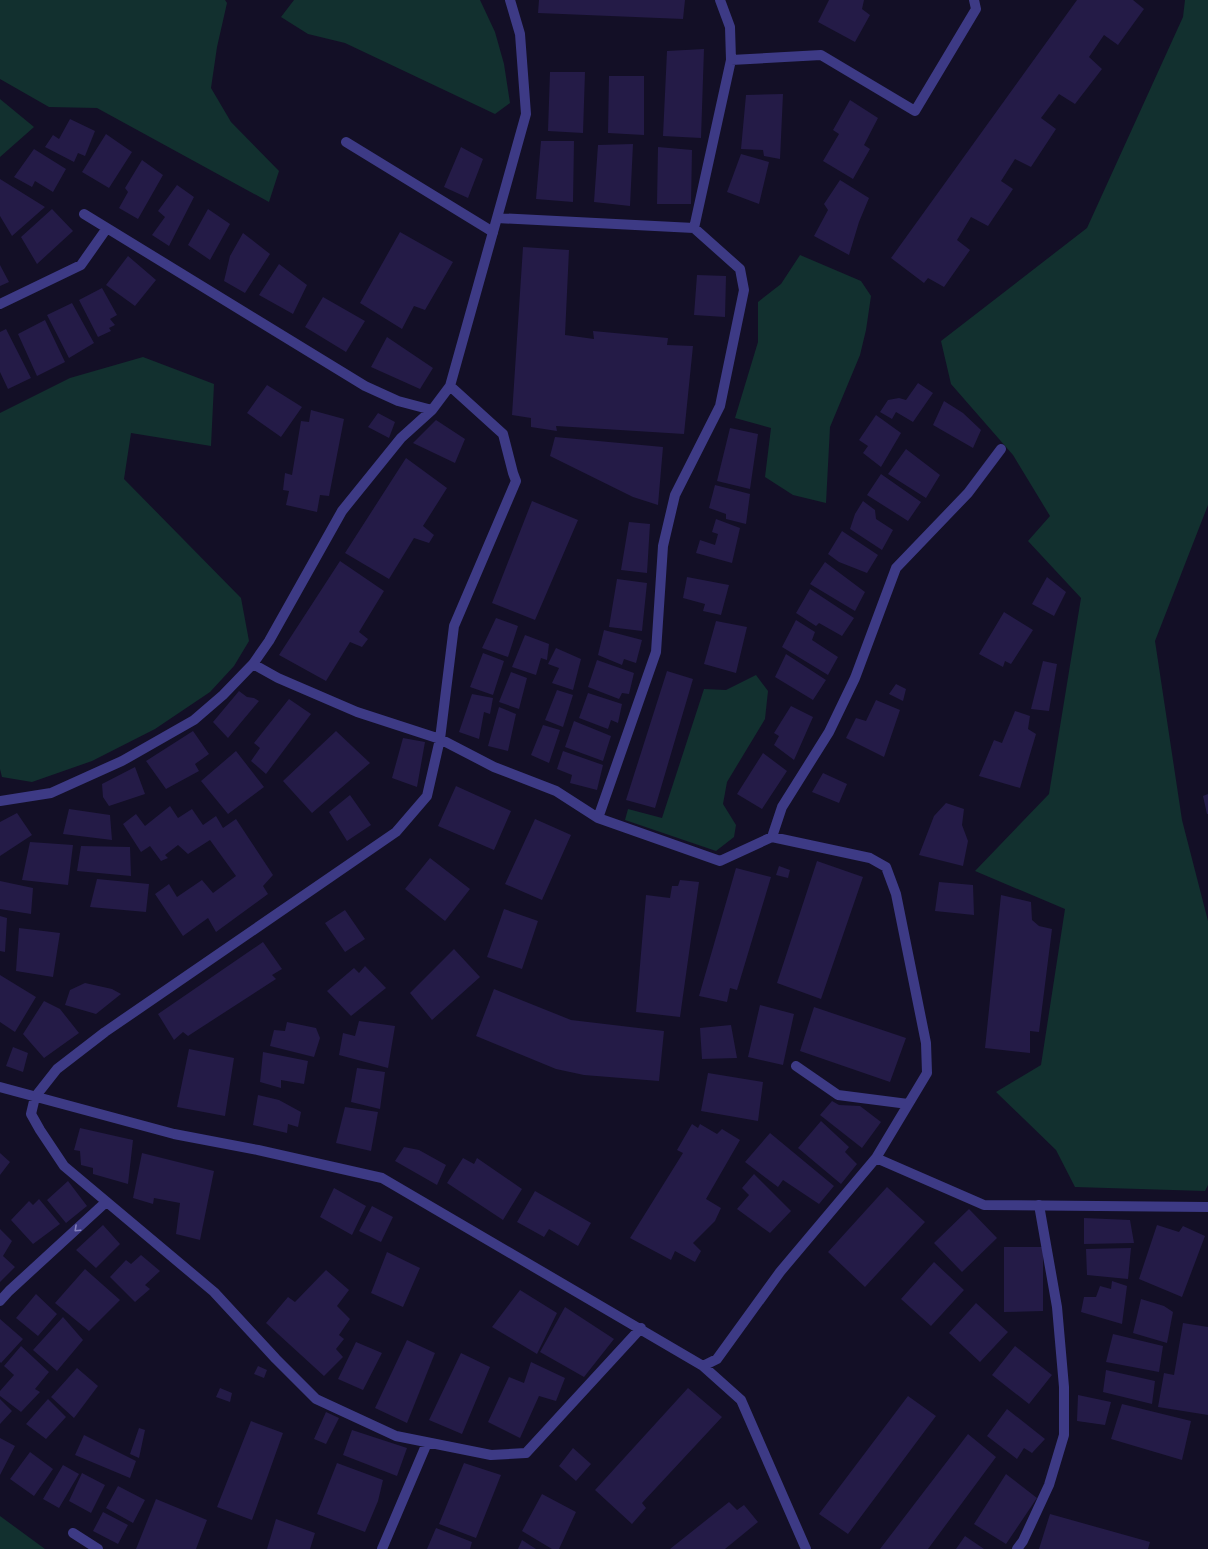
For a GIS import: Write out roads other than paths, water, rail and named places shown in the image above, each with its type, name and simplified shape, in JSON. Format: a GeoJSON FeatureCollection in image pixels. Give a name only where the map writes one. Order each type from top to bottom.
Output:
{"type":"FeatureCollection","features":[{"type":"Feature","properties":{"kind":"street"},"geometry":{"type":"LineString","coordinates":[[0,801],[52,793],[122,761],[165,738],[194,720],[223,695],[253,664],[269,641],[342,511],[401,438],[432,410],[450,386],[526,114],[520,34],[510,0]]}},
{"type":"Feature","properties":{"kind":"street"},"geometry":{"type":"LineString","coordinates":[[694,228],[731,60],[730,27],[720,0]]}},
{"type":"Feature","properties":{"kind":"street"},"geometry":{"type":"LineString","coordinates":[[731,60],[821,55],[915,111],[976,9],[974,0]]}},
{"type":"Feature","properties":{"kind":"street"},"geometry":{"type":"LineString","coordinates":[[346,142],[493,232]]}},
{"type":"Feature","properties":{"kind":"street"},"geometry":{"type":"LineString","coordinates":[[84,214],[365,386],[398,401],[432,410]]}},
{"type":"Feature","properties":{"kind":"street"},"geometry":{"type":"LineString","coordinates":[[497,218],[694,228],[740,270],[744,290],[720,406],[675,495],[663,546],[656,652],[598,818]]}},
{"type":"Feature","properties":{"kind":"street"},"geometry":{"type":"LineString","coordinates":[[0,304],[80,264],[107,228]]}},
{"type":"Feature","properties":{"kind":"street"},"geometry":{"type":"LineString","coordinates":[[450,386],[503,434],[516,481],[454,626],[440,740],[428,796],[396,832],[105,1032],[56,1069],[35,1097],[31,1114],[64,1166],[214,1292],[276,1359],[316,1399],[396,1436],[491,1455],[526,1453],[641,1328]]}},
{"type":"Feature","properties":{"kind":"street"},"geometry":{"type":"LineString","coordinates":[[772,837],[782,807],[829,732],[855,678],[896,568],[968,493],[1001,449]]}},
{"type":"Feature","properties":{"kind":"street"},"geometry":{"type":"LineString","coordinates":[[253,664],[278,678],[357,712],[440,740],[494,767],[556,791],[598,818],[720,861],[772,837],[870,858],[886,867],[896,894],[926,1043],[927,1074],[876,1158],[780,1272],[717,1359],[703,1366]]}},
{"type":"Feature","properties":{"kind":"street"},"geometry":{"type":"LineString","coordinates":[[796,1066],[838,1095],[908,1104]]}},
{"type":"Feature","properties":{"kind":"street"},"geometry":{"type":"LineString","coordinates":[[0,1087],[174,1134],[258,1150],[382,1178],[641,1328],[703,1366],[741,1400],[806,1549]]}},
{"type":"Feature","properties":{"kind":"street"},"geometry":{"type":"LineString","coordinates":[[876,1158],[984,1205],[1208,1207]]}},
{"type":"Feature","properties":{"kind":"street"},"geometry":{"type":"LineString","coordinates":[[0,1302],[9,1291],[106,1202]]}},
{"type":"Feature","properties":{"kind":"street"},"geometry":{"type":"LineString","coordinates":[[1017,1549],[1023,1541],[1048,1485],[1064,1435],[1064,1386],[1057,1307],[1039,1205]]}},
{"type":"Feature","properties":{"kind":"street"},"geometry":{"type":"LineString","coordinates":[[382,1549],[427,1442]]}},
{"type":"Feature","properties":{"kind":"street"},"geometry":{"type":"LineString","coordinates":[[73,1533],[98,1549]]}}]}
